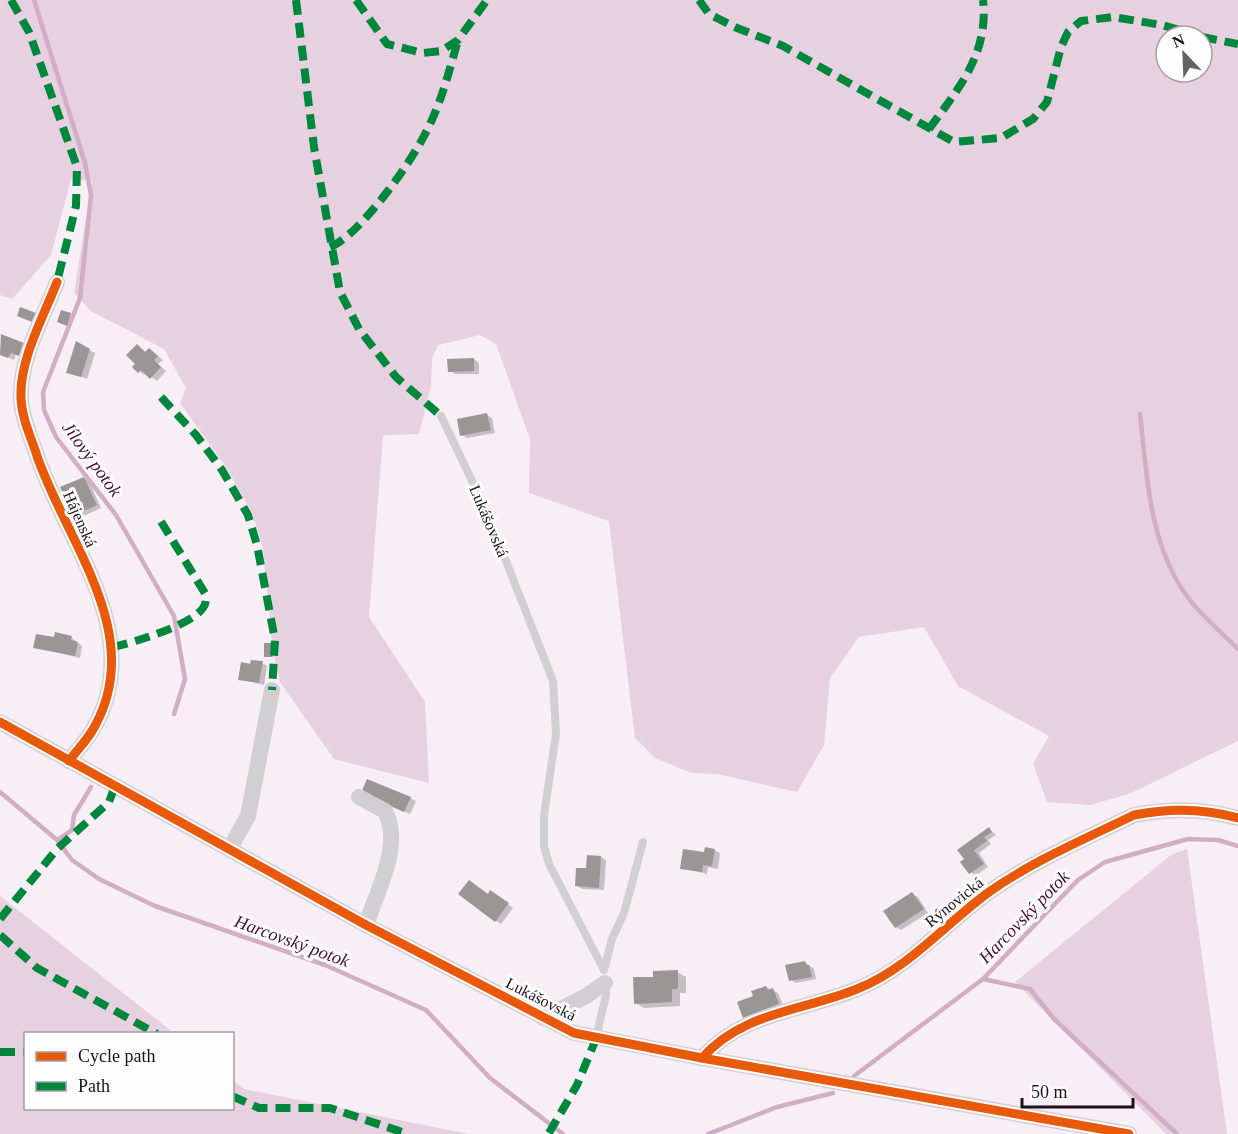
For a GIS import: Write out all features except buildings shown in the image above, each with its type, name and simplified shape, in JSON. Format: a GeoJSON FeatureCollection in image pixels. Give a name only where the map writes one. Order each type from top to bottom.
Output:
{"type":"FeatureCollection","features":[{"type":"Feature","properties":{"kind":"street","name":"Hájenská"},"geometry":{"type":"LineString","coordinates":[[57,282],[27,361],[21,396],[22,413],[44,476],[105,610],[113,647],[113,674],[96,725],[69,761]]}},
{"type":"Feature","properties":{"kind":"street"},"geometry":{"type":"LineString","coordinates":[[230,848],[248,816],[272,690]]}},
{"type":"Feature","properties":{"kind":"street","name":"Lukášovská"},"geometry":{"type":"LineString","coordinates":[[0,722],[366,925],[574,1033],[596,1039],[1129,1134]]}},
{"type":"Feature","properties":{"kind":"street"},"geometry":{"type":"LineString","coordinates":[[359,797],[385,811],[392,837],[383,877],[366,925]]}},
{"type":"Feature","properties":{"kind":"street","name":"Rýnovická"},"geometry":{"type":"LineString","coordinates":[[702,1058],[714,1044],[734,1029],[790,1008],[858,989],[878,979],[903,963],[1007,879],[1134,815],[1169,810],[1210,810],[1238,818]]}},
{"type":"Feature","properties":{"kind":"street","name":"Lukášovská"},"geometry":{"type":"LineString","coordinates":[[543,1018],[586,996],[604,976]]}},
{"type":"Feature","properties":{"kind":"lane","name":"Lukášovská"},"geometry":{"type":"LineString","coordinates":[[441,416],[486,510],[553,681],[555,734],[544,815],[544,846],[549,864],[604,976]]}},
{"type":"Feature","properties":{"kind":"lane"},"geometry":{"type":"LineString","coordinates":[[596,1039],[606,995],[604,976],[612,939],[624,913],[643,842]]}},
{"type":"Feature","properties":{"kind":"shaded area"},"geometry":{"type":"Polygon","coordinates":[[[0,0],[1238,0],[1238,741],[1129,794],[1090,805],[1047,802],[1033,764],[1049,736],[958,686],[924,627],[859,637],[830,678],[824,745],[797,792],[717,774],[692,773],[655,758],[635,738],[609,521],[529,493],[530,439],[496,344],[480,335],[438,345],[432,359],[431,386],[419,434],[383,435],[369,617],[425,702],[429,783],[334,759],[280,682],[273,651],[263,549],[253,515],[226,467],[180,403],[186,388],[164,349],[91,311],[74,293],[92,181],[71,179],[51,255],[12,299],[0,295],[0,0]]]}},
{"type":"Feature","properties":{"kind":"shaded area"},"geometry":{"type":"Polygon","coordinates":[[[1187,849],[1227,1134],[1166,1134],[1015,982],[1171,855],[1187,849]]]}},
{"type":"Feature","properties":{"kind":"shaded area"},"geometry":{"type":"Polygon","coordinates":[[[0,896],[173,1032],[24,1032],[24,1110],[234,1110],[234,1081],[244,1089],[469,1134],[0,1134],[0,896]]]}},
{"type":"Feature","properties":{"kind":"waterway","name":"Jílový potok"},"geometry":{"type":"LineString","coordinates":[[34,0],[85,163],[91,195],[80,298],[43,392],[44,410],[56,437],[116,515],[174,616],[185,679],[174,714]]}},
{"type":"Feature","properties":{"kind":"waterway"},"geometry":{"type":"LineString","coordinates":[[1140,414],[1152,510],[1165,557],[1189,599],[1206,619],[1238,649]]}},
{"type":"Feature","properties":{"kind":"waterway","name":"Jílový potok"},"geometry":{"type":"LineString","coordinates":[[57,840],[72,830],[74,815],[91,787]]}},
{"type":"Feature","properties":{"kind":"waterway","name":"Harcovský potok"},"geometry":{"type":"LineString","coordinates":[[0,792],[57,840],[72,860],[99,879],[155,906],[325,965],[426,1010],[490,1078],[563,1134]]}},
{"type":"Feature","properties":{"kind":"waterway","name":"Harcovský potok"},"geometry":{"type":"LineString","coordinates":[[854,1076],[983,979],[1078,880],[1105,862],[1188,839],[1218,840],[1238,846]]}},
{"type":"Feature","properties":{"kind":"waterway"},"geometry":{"type":"LineString","coordinates":[[983,979],[1030,989],[1054,1019],[1177,1134]]}},
{"type":"Feature","properties":{"kind":"waterway","name":"Harcovský potok"},"geometry":{"type":"LineString","coordinates":[[708,1134],[777,1107],[833,1093]]}},
{"type":"Feature","properties":{"kind":"marked path"},"geometry":{"type":"LineString","coordinates":[[11,0],[29,32],[77,167],[76,206],[57,282]]}},
{"type":"Feature","properties":{"kind":"marked path"},"geometry":{"type":"LineString","coordinates":[[296,0],[314,147],[340,292],[359,329],[396,377],[441,416]]}},
{"type":"Feature","properties":{"kind":"marked path"},"geometry":{"type":"LineString","coordinates":[[356,0],[387,44],[423,53],[441,51],[458,40],[487,0]]}},
{"type":"Feature","properties":{"kind":"marked path"},"geometry":{"type":"LineString","coordinates":[[699,0],[709,14],[783,46],[954,142],[1001,138],[1033,119],[1047,102],[1061,47],[1068,32],[1081,21],[1113,17],[1156,24]]}},
{"type":"Feature","properties":{"kind":"marked path"},"geometry":{"type":"LineString","coordinates":[[929,129],[970,69],[981,37],[984,19],[983,0]]}},
{"type":"Feature","properties":{"kind":"marked path"},"geometry":{"type":"LineString","coordinates":[[1214,39],[1238,44]]}},
{"type":"Feature","properties":{"kind":"marked path"},"geometry":{"type":"LineString","coordinates":[[330,247],[342,240],[369,215],[417,149],[430,125],[448,77],[458,40]]}},
{"type":"Feature","properties":{"kind":"marked path"},"geometry":{"type":"LineString","coordinates":[[161,397],[196,435],[222,470],[248,515],[257,545],[275,640],[272,690]]}},
{"type":"Feature","properties":{"kind":"marked path"},"geometry":{"type":"LineString","coordinates":[[113,647],[174,627],[196,615],[205,603],[206,595],[157,515]]}},
{"type":"Feature","properties":{"kind":"marked path"},"geometry":{"type":"LineString","coordinates":[[0,919],[57,849],[109,802],[115,786]]}},
{"type":"Feature","properties":{"kind":"marked path"},"geometry":{"type":"LineString","coordinates":[[0,935],[37,968],[153,1032]]}},
{"type":"Feature","properties":{"kind":"marked path"},"geometry":{"type":"LineString","coordinates":[[549,1133],[577,1085],[596,1039]]}},
{"type":"Feature","properties":{"kind":"marked path"},"geometry":{"type":"LineString","coordinates":[[0,1052],[24,1052]]}},
{"type":"Feature","properties":{"kind":"marked path"},"geometry":{"type":"LineString","coordinates":[[234,1097],[259,1108],[330,1108],[408,1134]]}},
{"type":"Feature","properties":{"kind":"cycle path"},"geometry":{"type":"LineString","coordinates":[[57,282],[24,369],[21,384],[23,414],[50,488],[96,587],[107,621],[112,655],[109,690],[96,724],[69,761]]}},
{"type":"Feature","properties":{"kind":"cycle path"},"geometry":{"type":"LineString","coordinates":[[0,722],[366,925],[574,1033],[1129,1134]]}},
{"type":"Feature","properties":{"kind":"cycle path"},"geometry":{"type":"LineString","coordinates":[[702,1058],[718,1043],[754,1022],[857,989],[876,980],[910,958],[989,892],[1023,870],[1134,815],[1186,810],[1212,812],[1238,818]]}}]}
